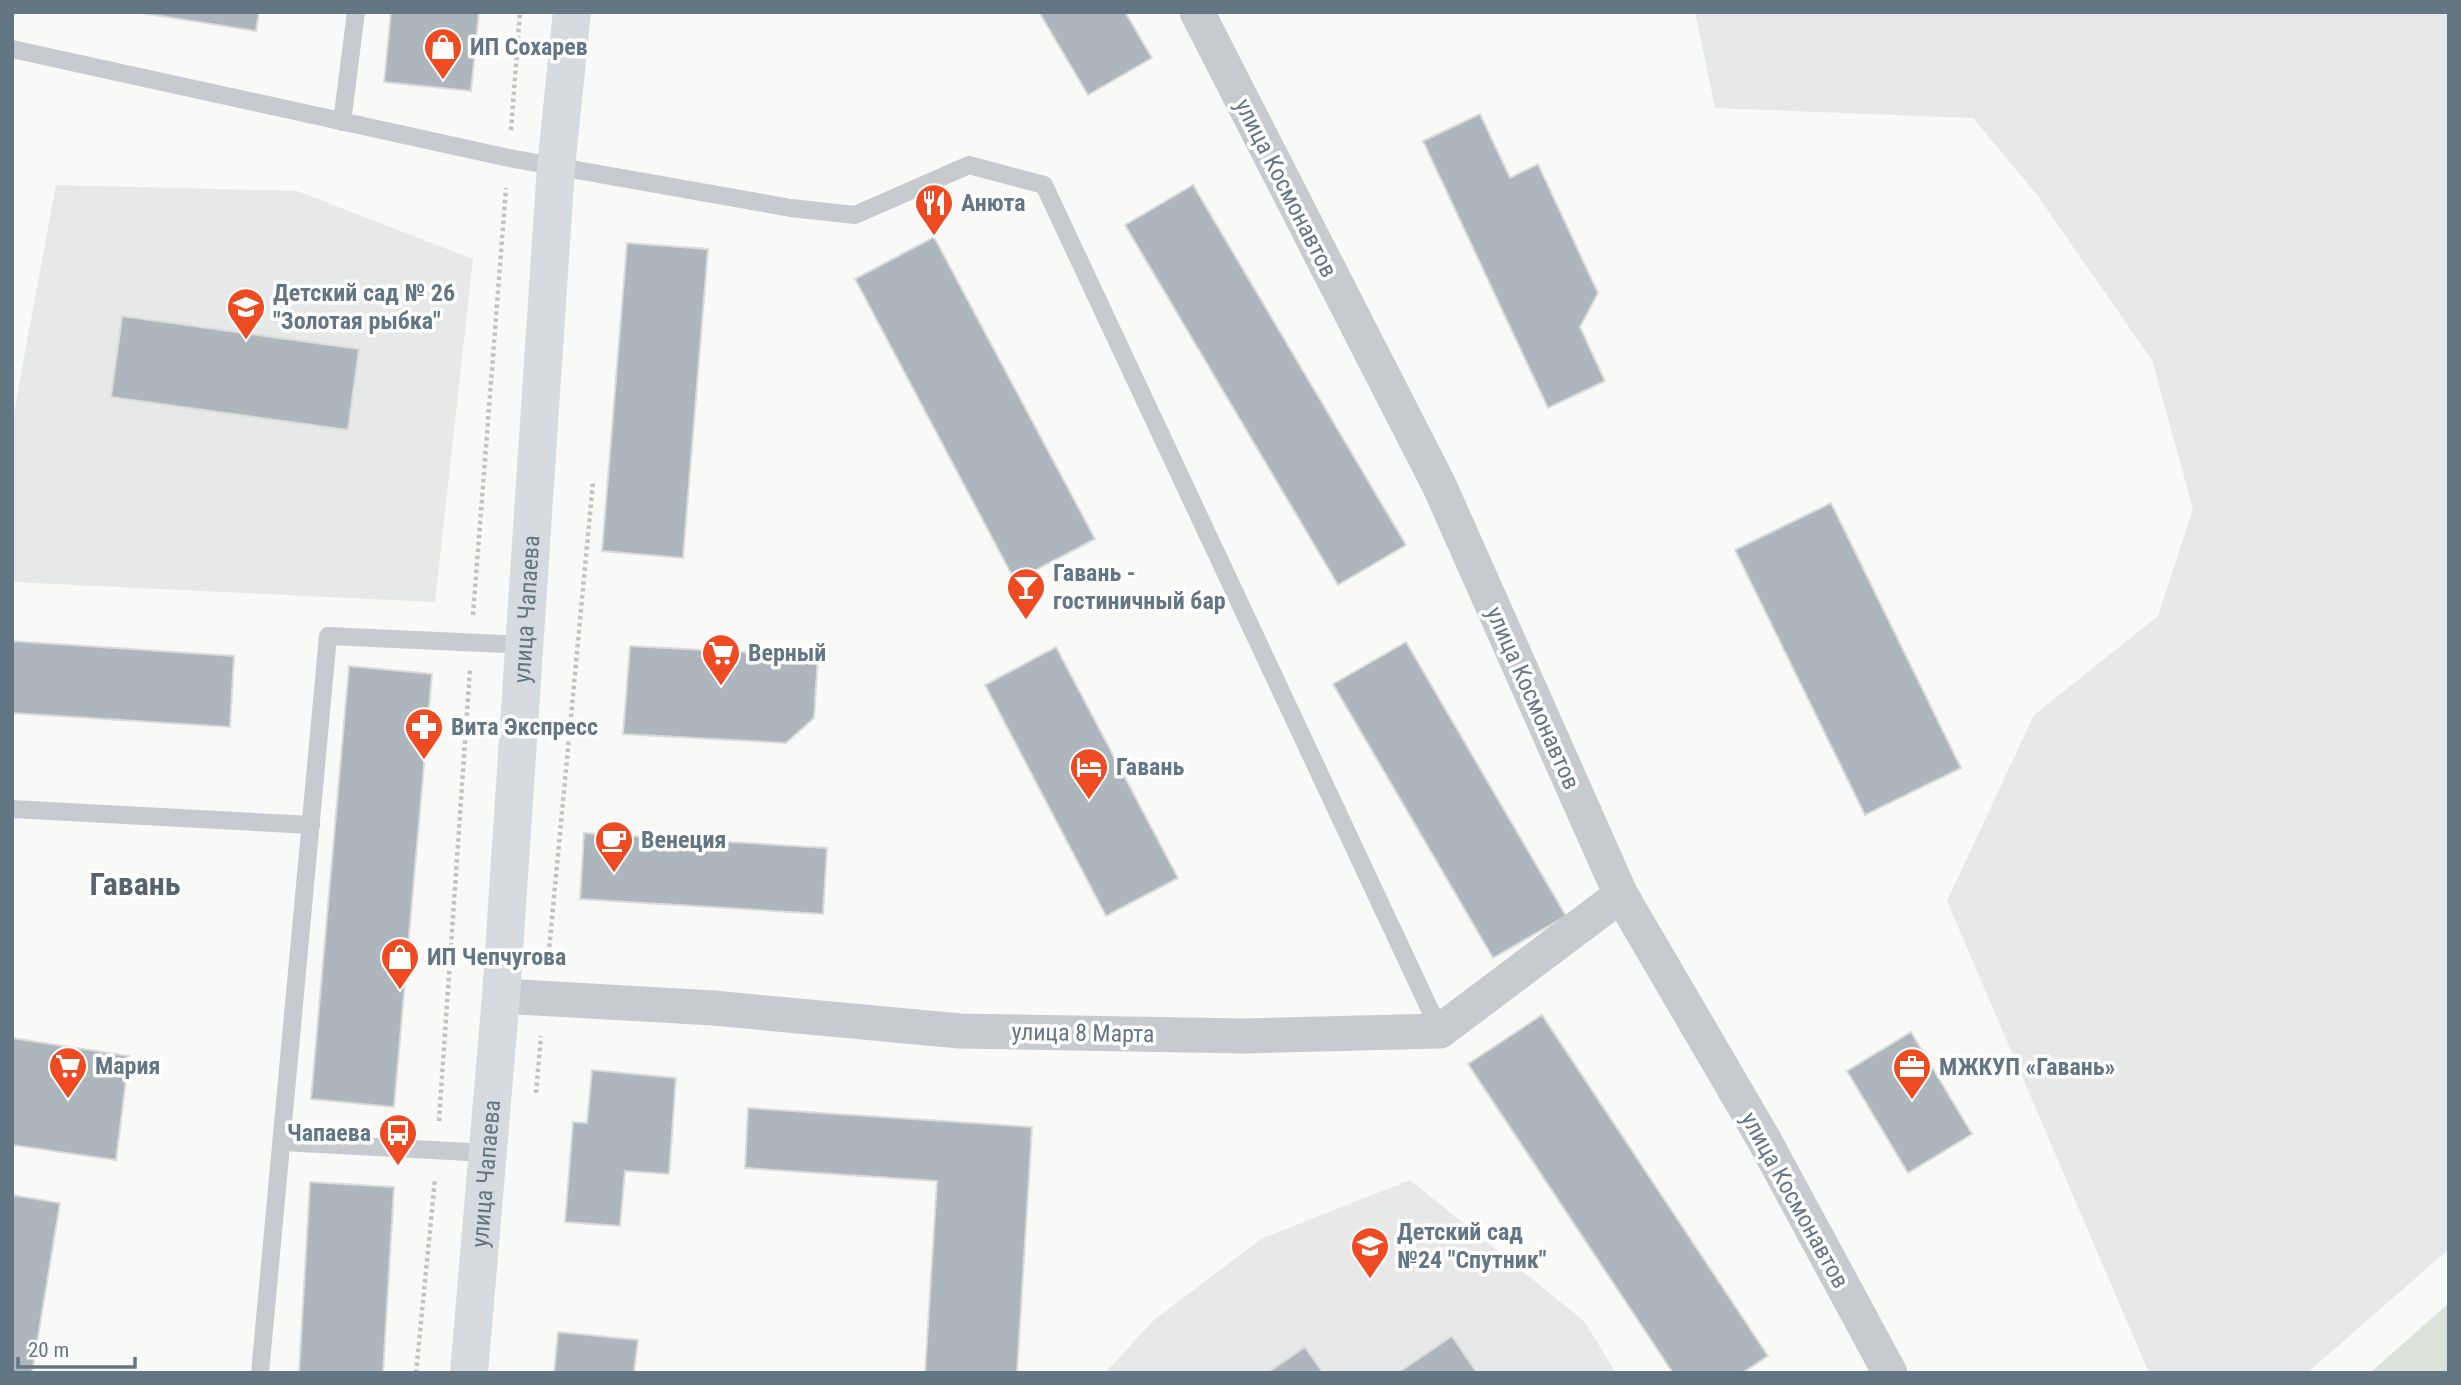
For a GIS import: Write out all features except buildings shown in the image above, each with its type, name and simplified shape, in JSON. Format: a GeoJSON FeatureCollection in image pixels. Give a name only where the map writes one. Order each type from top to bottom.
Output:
{"type":"FeatureCollection","features":[{"type":"Feature","properties":{"kind":"street","name":"улица Чапаева"},"geometry":{"type":"LineString","coordinates":[[469,1373],[501,996],[556,167],[572,12]]}},
{"type":"Feature","properties":{"kind":"street","name":"улица Космонавтов"},"geometry":{"type":"LineString","coordinates":[[1197,12],[1439,485],[1621,895],[1763,1138],[1890,1373]]}},
{"type":"Feature","properties":{"kind":"street"},"geometry":{"type":"LineString","coordinates":[[1440,1031],[1621,895]]}},
{"type":"Feature","properties":{"kind":"street","name":"улица 8 Марта"},"geometry":{"type":"LineString","coordinates":[[501,996],[713,1009],[960,1031],[1245,1036],[1440,1031]]}},
{"type":"Feature","properties":{"kind":"lane"},"geometry":{"type":"LineString","coordinates":[[342,122],[356,12]]}},
{"type":"Feature","properties":{"kind":"lane"},"geometry":{"type":"LineString","coordinates":[[12,49],[509,158],[791,208],[855,215],[969,165],[1044,185],[1440,1031]]}},
{"type":"Feature","properties":{"kind":"lane"},"geometry":{"type":"LineString","coordinates":[[260,1373],[328,636],[524,645]]}},
{"type":"Feature","properties":{"kind":"lane"},"geometry":{"type":"LineString","coordinates":[[12,809],[311,825]]}},
{"type":"Feature","properties":{"kind":"lane"},"geometry":{"type":"LineString","coordinates":[[282,1142],[488,1153]]}},
{"type":"Feature","properties":{"kind":"path"},"geometry":{"type":"LineString","coordinates":[[416,1373],[437,1151],[471,642],[520,12]]}},
{"type":"Feature","properties":{"kind":"path"},"geometry":{"type":"LineString","coordinates":[[534,1104],[593,482]]}},
{"type":"Feature","properties":{"kind":"shaded area"},"geometry":{"type":"Polygon","coordinates":[[[1695,12],[2449,12],[2449,1249],[2307,1373],[2149,1373],[1947,901],[2034,715],[2158,616],[2193,509],[2152,360],[2037,195],[1973,118],[1715,108],[1695,12]]]}},
{"type":"Feature","properties":{"kind":"shaded area","name":"Детский сад № 26 \"Золотая рыбка\""},"geometry":{"type":"Polygon","coordinates":[[[56,185],[297,191],[473,259],[435,602],[12,582],[12,423],[56,185]]]}},
{"type":"Feature","properties":{"kind":"shaded area","name":"Детский сад №24 \"Спутник\""},"geometry":{"type":"Polygon","coordinates":[[[1410,1180],[1584,1321],[1616,1373],[1105,1373],[1154,1320],[1261,1239],[1410,1180]]]}},
{"type":"Feature","properties":{"kind":"shaded area"},"geometry":{"type":"Polygon","coordinates":[[[2449,1303],[2449,1373],[2370,1373],[2449,1303]]]}},
{"type":"Feature","properties":{"kind":"place","name":"ИП Сохарев"},"geometry":{"type":"Point","coordinates":[443,81]}},
{"type":"Feature","properties":{"kind":"place","name":"Анюта"},"geometry":{"type":"Point","coordinates":[934,237]}},
{"type":"Feature","properties":{"kind":"place","name":"Детский сад № 26 \"Золотая рыбка\""},"geometry":{"type":"Point","coordinates":[246,341]}},
{"type":"Feature","properties":{"kind":"place","name":"Гавань - гостиничный бар"},"geometry":{"type":"Point","coordinates":[1026,621]}},
{"type":"Feature","properties":{"kind":"place","name":"Верный"},"geometry":{"type":"Point","coordinates":[721,687]}},
{"type":"Feature","properties":{"kind":"place","name":"Вита Экспресс"},"geometry":{"type":"Point","coordinates":[424,761]}},
{"type":"Feature","properties":{"kind":"place","name":"Гавань"},"geometry":{"type":"Point","coordinates":[1089,801]}},
{"type":"Feature","properties":{"kind":"place","name":"Венеция"},"geometry":{"type":"Point","coordinates":[614,874]}},
{"type":"Feature","properties":{"kind":"place","name":"ИП Чепчугова"},"geometry":{"type":"Point","coordinates":[400,991]}},
{"type":"Feature","properties":{"kind":"place","name":"Мария"},"geometry":{"type":"Point","coordinates":[68,1100]}},
{"type":"Feature","properties":{"kind":"place","name":"МЖКУП «Гавань»"},"geometry":{"type":"Point","coordinates":[1912,1101]}},
{"type":"Feature","properties":{"kind":"place","name":"Чапаева"},"geometry":{"type":"Point","coordinates":[398,1167]}},
{"type":"Feature","properties":{"kind":"place","name":"Детский сад №24 \"Спутник\""},"geometry":{"type":"Point","coordinates":[1370,1280]}},
{"type":"Feature","properties":{"kind":"district","name":"Гавань"},"geometry":{"type":"Point","coordinates":[135,884]}}]}
